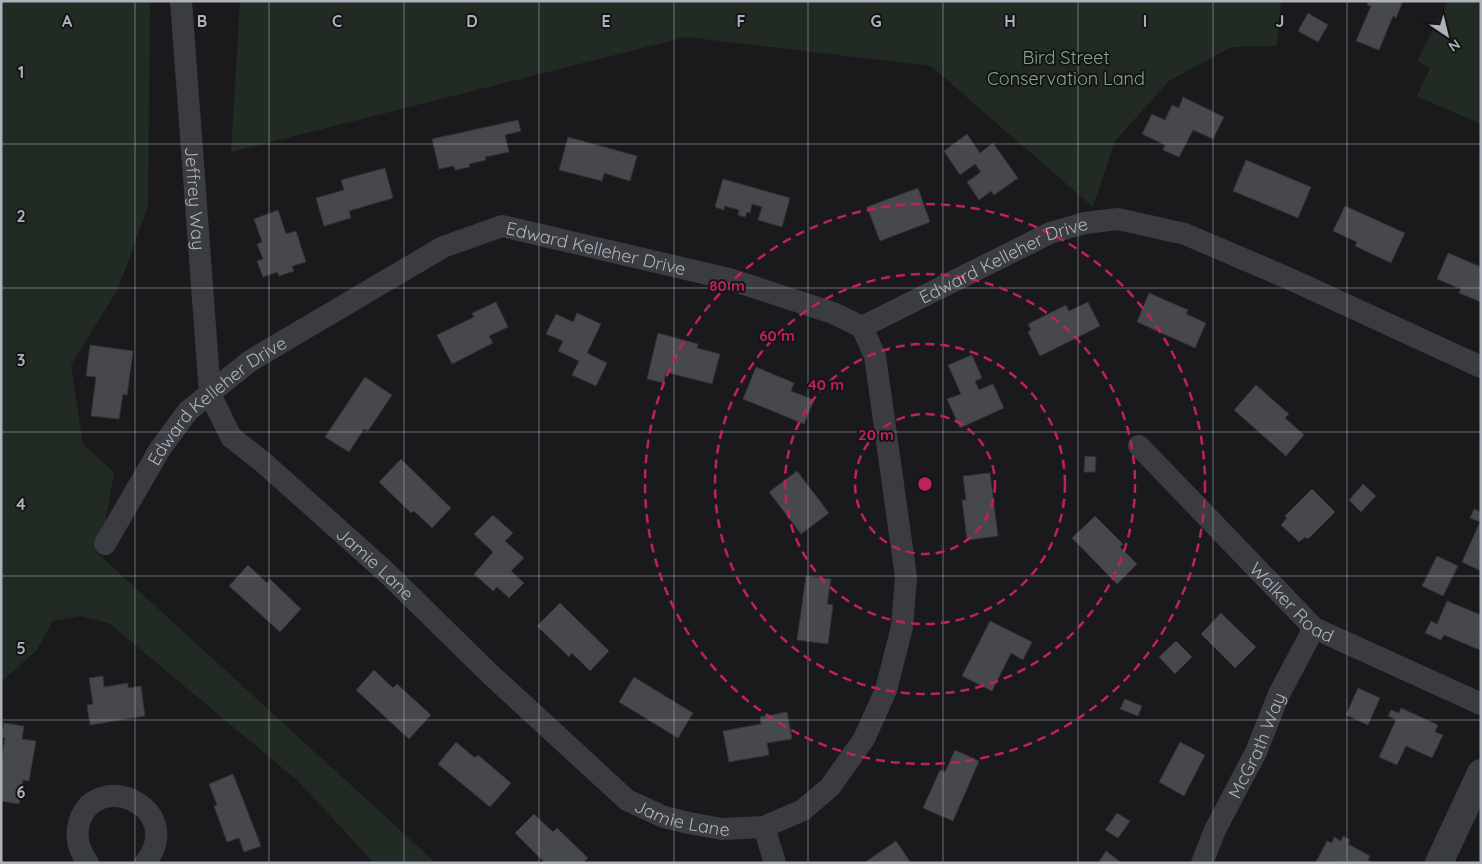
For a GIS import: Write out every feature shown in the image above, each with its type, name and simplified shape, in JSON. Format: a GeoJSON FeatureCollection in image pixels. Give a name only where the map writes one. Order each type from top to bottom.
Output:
{"type":"FeatureCollection","features":[{"type":"Feature","properties":{"kind":"street","name":"Jeffrey Way"},"geometry":{"type":"LineString","coordinates":[[181,1],[210,394]]}},
{"type":"Feature","properties":{"kind":"street","name":"Edward Kelleher Drive"},"geometry":{"type":"LineString","coordinates":[[105,544],[160,449],[188,411],[250,361],[443,247],[502,226],[729,279],[833,313],[862,328],[1050,233],[1084,223],[1118,219],[1185,234],[1290,279],[1481,367]]}},
{"type":"Feature","properties":{"kind":"street","name":"Jamie Lane"},"geometry":{"type":"LineString","coordinates":[[210,394],[231,437],[264,463],[379,566],[490,674],[627,800],[664,817],[689,823],[722,829],[764,828],[804,810],[830,787],[864,739],[886,690],[902,627],[906,577],[875,356],[862,328]]}},
{"type":"Feature","properties":{"kind":"street","name":"Walker Road"},"geometry":{"type":"LineString","coordinates":[[1139,446],[1314,628],[1481,704]]}},
{"type":"Feature","properties":{"kind":"street","name":"McGrath Way"},"geometry":{"type":"LineString","coordinates":[[1202,863],[1215,830],[1256,752],[1278,694],[1314,628]]}},
{"type":"Feature","properties":{"kind":"street"},"geometry":{"type":"LineString","coordinates":[[1439,863],[1481,773]]}},
{"type":"Feature","properties":{"kind":"street"},"geometry":{"type":"LineString","coordinates":[[88,863],[78,844],[80,821],[94,803],[116,796],[138,802],[153,820],[156,827],[156,842],[145,863]]}},
{"type":"Feature","properties":{"kind":"street"},"geometry":{"type":"LineString","coordinates":[[764,828],[775,863]]}},
{"type":"Feature","properties":{"kind":"green space"},"geometry":{"type":"Polygon","coordinates":[[[1,1],[150,1],[148,206],[118,289],[71,365],[83,444],[114,472],[103,536],[95,551],[436,863],[374,863],[298,781],[109,623],[80,616],[53,621],[36,651],[1,682],[1,1]]]}},
{"type":"Feature","properties":{"kind":"green space","name":"Bird Street Conservation Land"},"geometry":{"type":"Polygon","coordinates":[[[240,1],[1281,1],[1277,46],[1231,47],[1169,81],[1115,141],[1093,207],[931,66],[686,37],[231,152],[240,1]]]}},
{"type":"Feature","properties":{"kind":"green space"},"geometry":{"type":"Polygon","coordinates":[[[1448,1],[1481,1],[1481,124],[1417,96],[1430,68],[1417,61],[1448,1]]]}},
{"type":"Feature","properties":{"kind":"building"},"geometry":{"type":"Polygon","coordinates":[[[1369,1],[1403,1],[1396,18],[1393,16],[1379,50],[1356,41],[1371,6],[1367,5],[1369,1]]]}},
{"type":"Feature","properties":{"kind":"building"},"geometry":{"type":"Polygon","coordinates":[[[1308,13],[1328,25],[1318,42],[1298,31],[1308,13]]]}},
{"type":"Feature","properties":{"kind":"building"},"geometry":{"type":"Polygon","coordinates":[[[1183,97],[1224,117],[1213,139],[1193,130],[1179,157],[1163,150],[1165,145],[1142,134],[1152,114],[1165,120],[1172,105],[1179,108],[1183,97]]]}},
{"type":"Feature","properties":{"kind":"building"},"geometry":{"type":"Polygon","coordinates":[[[518,120],[521,131],[505,135],[509,152],[485,157],[486,160],[469,164],[470,167],[455,170],[454,166],[439,169],[432,139],[518,120]]]}},
{"type":"Feature","properties":{"kind":"building"},"geometry":{"type":"Polygon","coordinates":[[[967,134],[980,153],[993,143],[1018,178],[994,195],[991,191],[979,200],[967,182],[981,172],[975,164],[960,175],[944,151],[967,134]]]}},
{"type":"Feature","properties":{"kind":"building"},"geometry":{"type":"Polygon","coordinates":[[[568,137],[637,156],[630,181],[604,173],[602,181],[559,170],[568,137]]]}},
{"type":"Feature","properties":{"kind":"building"},"geometry":{"type":"Polygon","coordinates":[[[1246,160],[1311,187],[1298,218],[1233,191],[1246,160]]]}},
{"type":"Feature","properties":{"kind":"building"},"geometry":{"type":"Polygon","coordinates":[[[385,168],[393,198],[349,211],[351,218],[324,226],[316,198],[344,190],[341,180],[385,168]]]}},
{"type":"Feature","properties":{"kind":"building"},"geometry":{"type":"Polygon","coordinates":[[[723,179],[790,198],[782,227],[758,220],[762,207],[752,204],[750,213],[747,212],[745,217],[738,215],[739,210],[725,206],[724,210],[715,207],[723,179]]]}},
{"type":"Feature","properties":{"kind":"building"},"geometry":{"type":"Polygon","coordinates":[[[918,188],[930,222],[880,241],[867,207],[918,188]]]}},
{"type":"Feature","properties":{"kind":"building"},"geometry":{"type":"Polygon","coordinates":[[[1345,206],[1405,233],[1391,263],[1355,246],[1357,242],[1333,231],[1345,206]]]}},
{"type":"Feature","properties":{"kind":"building"},"geometry":{"type":"Polygon","coordinates":[[[278,210],[286,234],[296,231],[306,262],[292,266],[294,271],[279,276],[277,272],[263,277],[257,261],[263,259],[257,244],[262,242],[254,219],[278,210]]]}},
{"type":"Feature","properties":{"kind":"building"},"geometry":{"type":"Polygon","coordinates":[[[1448,253],[1481,267],[1481,302],[1459,293],[1461,289],[1437,279],[1448,253]]]}},
{"type":"Feature","properties":{"kind":"building"},"geometry":{"type":"Polygon","coordinates":[[[1149,293],[1188,310],[1186,314],[1206,323],[1195,348],[1137,322],[1149,293]]]}},
{"type":"Feature","properties":{"kind":"building"},"geometry":{"type":"Polygon","coordinates":[[[496,302],[508,327],[489,336],[493,343],[452,364],[437,335],[474,317],[472,313],[496,302]]]}},
{"type":"Feature","properties":{"kind":"building"},"geometry":{"type":"Polygon","coordinates":[[[1088,302],[1100,326],[1040,356],[1028,332],[1031,330],[1028,324],[1066,305],[1069,311],[1088,302]]]}},
{"type":"Feature","properties":{"kind":"building"},"geometry":{"type":"Polygon","coordinates":[[[577,313],[601,324],[587,353],[607,363],[596,386],[572,375],[579,361],[558,351],[563,341],[546,334],[556,314],[573,322],[577,313]]]}},
{"type":"Feature","properties":{"kind":"building"},"geometry":{"type":"Polygon","coordinates":[[[658,333],[698,344],[697,348],[720,354],[712,384],[666,372],[664,383],[647,379],[658,333]]]}},
{"type":"Feature","properties":{"kind":"building"},"geometry":{"type":"Polygon","coordinates":[[[90,345],[133,351],[127,395],[123,394],[119,419],[91,416],[96,377],[86,376],[90,345]]]}},
{"type":"Feature","properties":{"kind":"building"},"geometry":{"type":"Polygon","coordinates":[[[972,355],[982,378],[975,381],[979,390],[993,384],[1004,408],[960,428],[947,399],[961,394],[948,365],[972,355]]]}},
{"type":"Feature","properties":{"kind":"building"},"geometry":{"type":"Polygon","coordinates":[[[756,367],[794,383],[791,391],[814,400],[804,424],[743,399],[756,367]]]}},
{"type":"Feature","properties":{"kind":"building"},"geometry":{"type":"Polygon","coordinates":[[[365,377],[392,395],[368,431],[364,429],[349,452],[325,437],[365,377]]]}},
{"type":"Feature","properties":{"kind":"building"},"geometry":{"type":"Polygon","coordinates":[[[1256,385],[1289,414],[1285,418],[1304,435],[1286,456],[1234,410],[1256,385]]]}},
{"type":"Feature","properties":{"kind":"building"},"geometry":{"type":"Polygon","coordinates":[[[1085,456],[1096,457],[1095,472],[1084,472],[1085,456]]]}},
{"type":"Feature","properties":{"kind":"building"},"geometry":{"type":"Polygon","coordinates":[[[401,459],[451,508],[432,528],[414,511],[411,513],[379,482],[401,459]]]}},
{"type":"Feature","properties":{"kind":"building"},"geometry":{"type":"Polygon","coordinates":[[[797,471],[829,513],[801,534],[769,492],[797,471]]]}},
{"type":"Feature","properties":{"kind":"building"},"geometry":{"type":"Polygon","coordinates":[[[990,473],[998,536],[967,540],[962,500],[966,500],[963,476],[990,473]]]}},
{"type":"Feature","properties":{"kind":"building"},"geometry":{"type":"Polygon","coordinates":[[[1363,484],[1376,496],[1361,512],[1349,500],[1363,484]]]}},
{"type":"Feature","properties":{"kind":"building"},"geometry":{"type":"Polygon","coordinates":[[[1312,489],[1335,512],[1308,539],[1305,537],[1299,542],[1281,525],[1287,518],[1285,516],[1312,489]]]}},
{"type":"Feature","properties":{"kind":"building"},"geometry":{"type":"Polygon","coordinates":[[[1474,509],[1481,512],[1481,571],[1462,562],[1480,522],[1470,518],[1474,509]]]}},
{"type":"Feature","properties":{"kind":"building"},"geometry":{"type":"Polygon","coordinates":[[[493,515],[513,533],[505,541],[524,558],[511,571],[524,583],[509,598],[497,587],[493,591],[474,574],[493,552],[474,534],[493,515]]]}},
{"type":"Feature","properties":{"kind":"building"},"geometry":{"type":"Polygon","coordinates":[[[1095,516],[1123,544],[1120,547],[1137,564],[1117,584],[1072,538],[1095,516]]]}},
{"type":"Feature","properties":{"kind":"building"},"geometry":{"type":"Polygon","coordinates":[[[1437,556],[1458,566],[1443,596],[1422,586],[1437,556]]]}},
{"type":"Feature","properties":{"kind":"building"},"geometry":{"type":"Polygon","coordinates":[[[248,565],[267,583],[270,579],[301,609],[280,632],[229,586],[248,565]]]}},
{"type":"Feature","properties":{"kind":"building"},"geometry":{"type":"Polygon","coordinates":[[[806,576],[831,579],[827,604],[833,605],[828,644],[797,640],[806,576]]]}},
{"type":"Feature","properties":{"kind":"building"},"geometry":{"type":"Polygon","coordinates":[[[1447,601],[1481,615],[1480,650],[1444,635],[1441,640],[1425,633],[1431,621],[1437,624],[1447,601]]]}},
{"type":"Feature","properties":{"kind":"building"},"geometry":{"type":"Polygon","coordinates":[[[560,603],[609,651],[590,671],[572,653],[569,657],[537,626],[560,603]]]}},
{"type":"Feature","properties":{"kind":"building"},"geometry":{"type":"Polygon","coordinates":[[[1221,613],[1256,647],[1235,668],[1201,634],[1221,613]]]}},
{"type":"Feature","properties":{"kind":"building"},"geometry":{"type":"Polygon","coordinates":[[[990,621],[1032,642],[1023,660],[1011,653],[992,691],[962,676],[990,621]]]}},
{"type":"Feature","properties":{"kind":"building"},"geometry":{"type":"Polygon","coordinates":[[[1176,641],[1192,657],[1175,674],[1159,657],[1176,641]]]}},
{"type":"Feature","properties":{"kind":"building"},"geometry":{"type":"Polygon","coordinates":[[[374,670],[393,688],[397,684],[431,715],[409,739],[356,690],[374,670]]]}},
{"type":"Feature","properties":{"kind":"building"},"geometry":{"type":"Polygon","coordinates":[[[103,676],[104,687],[128,683],[128,688],[141,686],[145,716],[90,725],[87,705],[93,704],[89,678],[103,676]]]}},
{"type":"Feature","properties":{"kind":"building"},"geometry":{"type":"Polygon","coordinates":[[[634,677],[693,713],[678,738],[619,702],[634,677]]]}},
{"type":"Feature","properties":{"kind":"building"},"geometry":{"type":"Polygon","coordinates":[[[1358,688],[1380,698],[1368,725],[1346,715],[1358,688]]]}},
{"type":"Feature","properties":{"kind":"building"},"geometry":{"type":"Polygon","coordinates":[[[1125,699],[1142,706],[1138,716],[1120,709],[1125,699]]]}},
{"type":"Feature","properties":{"kind":"building"},"geometry":{"type":"Polygon","coordinates":[[[1401,708],[1438,725],[1435,732],[1443,735],[1432,758],[1406,746],[1397,765],[1379,757],[1396,720],[1388,716],[1391,710],[1399,713],[1401,708]]]}},
{"type":"Feature","properties":{"kind":"building"},"geometry":{"type":"Polygon","coordinates":[[[787,712],[792,739],[767,743],[769,755],[729,762],[723,731],[761,724],[760,717],[787,712]]]}},
{"type":"Feature","properties":{"kind":"building"},"geometry":{"type":"Polygon","coordinates":[[[4,723],[24,726],[22,739],[36,741],[29,781],[23,780],[19,804],[1,801],[1,762],[5,738],[1,737],[4,723]]]}},
{"type":"Feature","properties":{"kind":"building"},"geometry":{"type":"Polygon","coordinates":[[[456,742],[475,758],[478,755],[511,783],[490,807],[438,764],[456,742]]]}},
{"type":"Feature","properties":{"kind":"building"},"geometry":{"type":"Polygon","coordinates":[[[1180,742],[1205,755],[1184,796],[1159,782],[1180,742]]]}},
{"type":"Feature","properties":{"kind":"building"},"geometry":{"type":"Polygon","coordinates":[[[955,750],[979,761],[953,821],[923,808],[940,770],[945,772],[955,750]]]}},
{"type":"Feature","properties":{"kind":"building"},"geometry":{"type":"Polygon","coordinates":[[[233,774],[261,846],[244,852],[239,838],[227,842],[214,806],[217,805],[209,784],[233,774]]]}},
{"type":"Feature","properties":{"kind":"building"},"geometry":{"type":"Polygon","coordinates":[[[1117,813],[1130,821],[1118,838],[1105,830],[1117,813]]]}},
{"type":"Feature","properties":{"kind":"building"},"geometry":{"type":"Polygon","coordinates":[[[534,814],[553,832],[557,828],[588,858],[583,863],[545,863],[515,833],[534,814]]]}},
{"type":"Feature","properties":{"kind":"building"},"geometry":{"type":"Polygon","coordinates":[[[1343,836],[1350,840],[1348,844],[1370,856],[1368,860],[1373,863],[1316,862],[1327,841],[1332,843],[1334,837],[1341,841],[1343,836]]]}},
{"type":"Feature","properties":{"kind":"building"},"geometry":{"type":"Polygon","coordinates":[[[896,841],[911,863],[864,863],[896,841]]]}},
{"type":"Feature","properties":{"kind":"building"},"geometry":{"type":"Polygon","coordinates":[[[1106,851],[1122,863],[1098,863],[1106,851]]]}}]}
